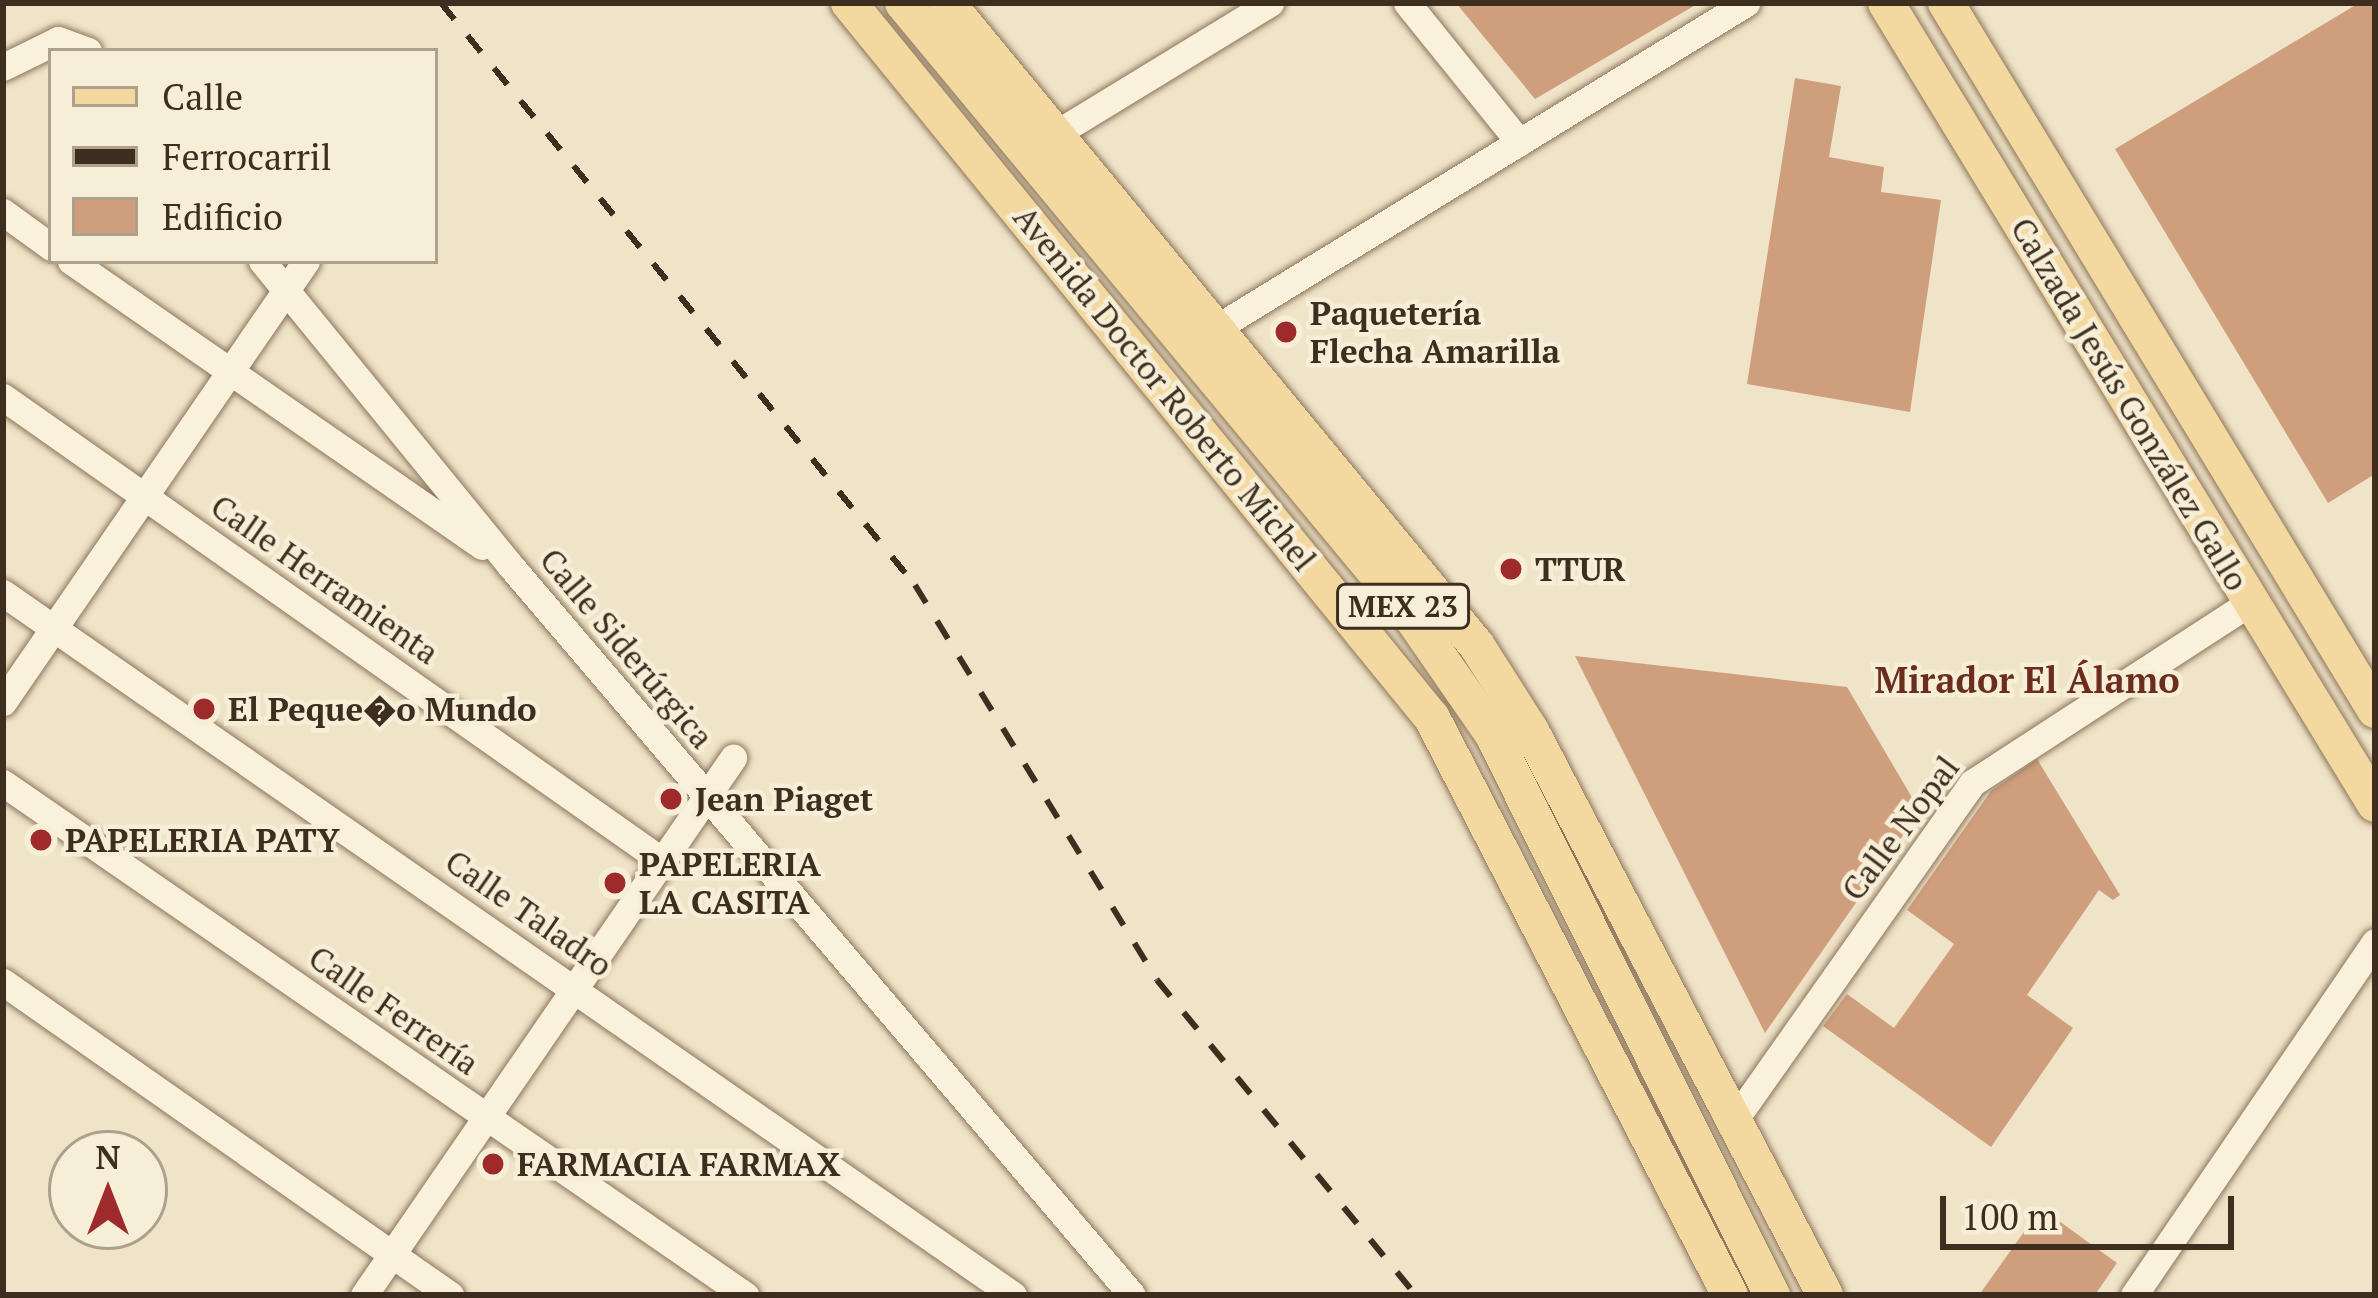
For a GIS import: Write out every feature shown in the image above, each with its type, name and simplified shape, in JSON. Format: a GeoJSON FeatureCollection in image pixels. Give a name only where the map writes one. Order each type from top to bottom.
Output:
{"type":"FeatureCollection","features":[{"type":"Feature","properties":{"kind":"main road","name":"Avenida Doctor Roberto Michel"},"geometry":{"type":"LineString","coordinates":[[849,3],[1432,718],[1730,1295]]}},
{"type":"Feature","properties":{"kind":"main road","name":"Avenida Doctor Roberto Michel"},"geometry":{"type":"LineString","coordinates":[[903,3],[1039,144],[1504,686],[1825,1295]]}},
{"type":"Feature","properties":{"kind":"main road","name":"Avenida Doctor Roberto Michel"},"geometry":{"type":"LineString","coordinates":[[947,3],[1039,144]]}},
{"type":"Feature","properties":{"kind":"main road","name":"Calzada Jesús González Gallo"},"geometry":{"type":"LineString","coordinates":[[1886,3],[2248,604],[2375,804]]}},
{"type":"Feature","properties":{"kind":"main road","name":"Calzada Jesús González Gallo"},"geometry":{"type":"LineString","coordinates":[[1946,3],[2375,710]]}},
{"type":"Feature","properties":{"kind":"main road","name":"Avenida Doctor Roberto Michel"},"geometry":{"type":"LineString","coordinates":[[1202,336],[1406,609],[1492,733],[1772,1295]]}},
{"type":"Feature","properties":{"kind":"street"},"geometry":{"type":"LineString","coordinates":[[1039,144],[1270,3]]}},
{"type":"Feature","properties":{"kind":"street"},"geometry":{"type":"LineString","coordinates":[[1407,3],[1520,142]]}},
{"type":"Feature","properties":{"kind":"street"},"geometry":{"type":"LineString","coordinates":[[1202,336],[1746,3]]}},
{"type":"Feature","properties":{"kind":"street"},"geometry":{"type":"LineString","coordinates":[[3,67],[48,55]]}},
{"type":"Feature","properties":{"kind":"street"},"geometry":{"type":"LineString","coordinates":[[3,212],[48,245]]}},
{"type":"Feature","properties":{"kind":"street"},"geometry":{"type":"LineString","coordinates":[[75,264],[509,564]]}},
{"type":"Feature","properties":{"kind":"street","name":"Calle Siderúrgica"},"geometry":{"type":"LineString","coordinates":[[264,264],[509,564],[1132,1295]]}},
{"type":"Feature","properties":{"kind":"street"},"geometry":{"type":"LineString","coordinates":[[3,702],[305,264]]}},
{"type":"Feature","properties":{"kind":"street","name":"Calle Herramienta"},"geometry":{"type":"LineString","coordinates":[[3,398],[664,862]]}},
{"type":"Feature","properties":{"kind":"street","name":"Calle Taladro"},"geometry":{"type":"LineString","coordinates":[[3,593],[1012,1295]]}},
{"type":"Feature","properties":{"kind":"street","name":"Calle Nopal"},"geometry":{"type":"LineString","coordinates":[[1733,1122],[1972,783],[2248,604]]}},
{"type":"Feature","properties":{"kind":"street"},"geometry":{"type":"LineString","coordinates":[[364,1295],[733,758]]}},
{"type":"Feature","properties":{"kind":"street","name":"Calle Ferrería"},"geometry":{"type":"LineString","coordinates":[[3,783],[745,1295]]}},
{"type":"Feature","properties":{"kind":"street"},"geometry":{"type":"LineString","coordinates":[[2134,1295],[2375,942]]}},
{"type":"Feature","properties":{"kind":"street"},"geometry":{"type":"LineString","coordinates":[[3,982],[450,1295]]}},
{"type":"Feature","properties":{"kind":"building"},"geometry":{"type":"Polygon","coordinates":[[[1456,3],[1699,3],[1535,99],[1456,3]]]}},
{"type":"Feature","properties":{"kind":"building"},"geometry":{"type":"Polygon","coordinates":[[[2359,3],[2375,3],[2375,474],[2328,503],[2115,149],[2359,3]]]}},
{"type":"Feature","properties":{"kind":"building"},"geometry":{"type":"Polygon","coordinates":[[[1795,78],[1841,86],[1829,157],[1884,167],[1881,192],[1941,200],[1910,412],[1747,384],[1795,78]]]}},
{"type":"Feature","properties":{"kind":"building"},"geometry":{"type":"Polygon","coordinates":[[[1575,656],[1847,687],[1920,811],[1765,1033],[1575,656]]]}},
{"type":"Feature","properties":{"kind":"building"},"geometry":{"type":"Polygon","coordinates":[[[2037,759],[2120,895],[2113,900],[2099,890],[2027,995],[2073,1028],[1991,1147],[1823,1026],[1847,994],[1894,1028],[1954,944],[1907,910],[1991,791],[2037,759]]]}},
{"type":"Feature","properties":{"kind":"building"},"geometry":{"type":"Polygon","coordinates":[[[2041,1208],[2117,1263],[2095,1295],[1979,1295],[2041,1208]]]}},
{"type":"Feature","properties":{"kind":"railway"},"geometry":{"type":"LineString","coordinates":[[441,3],[915,585],[1157,980],[1416,1295]]}},
{"type":"Feature","properties":{"kind":"place","name":"Paquetería Flecha Amarilla"},"geometry":{"type":"Point","coordinates":[1286,332]}},
{"type":"Feature","properties":{"kind":"place","name":"TTUR"},"geometry":{"type":"Point","coordinates":[1511,569]}},
{"type":"Feature","properties":{"kind":"place","name":"El Peque�o Mundo"},"geometry":{"type":"Point","coordinates":[204,709]}},
{"type":"Feature","properties":{"kind":"place","name":"Jean Piaget"},"geometry":{"type":"Point","coordinates":[671,799]}},
{"type":"Feature","properties":{"kind":"place","name":"PAPELERIA PATY"},"geometry":{"type":"Point","coordinates":[41,840]}},
{"type":"Feature","properties":{"kind":"place","name":"PAPELERIA LA CASITA"},"geometry":{"type":"Point","coordinates":[615,883]}},
{"type":"Feature","properties":{"kind":"place","name":"FARMACIA FARMAX"},"geometry":{"type":"Point","coordinates":[493,1164]}},
{"type":"Feature","properties":{"kind":"district","name":"Mirador El Álamo"},"geometry":{"type":"Point","coordinates":[2027,680]}}]}
